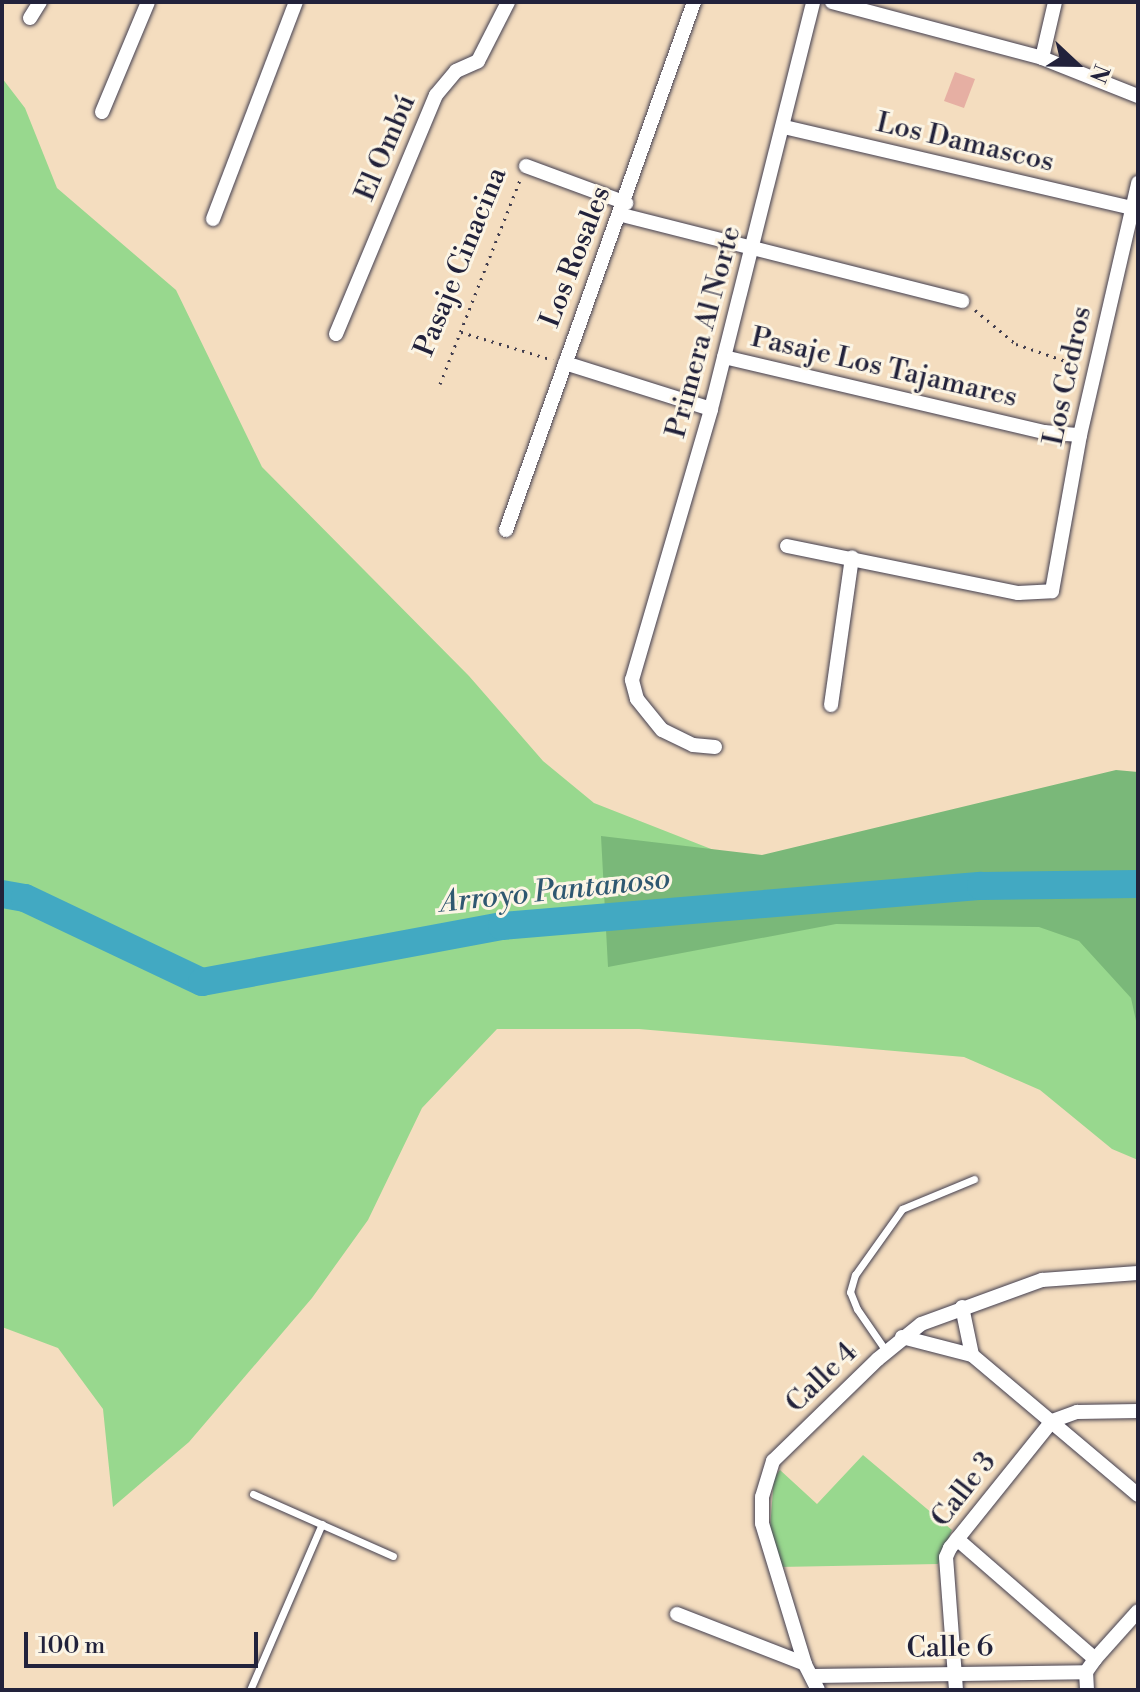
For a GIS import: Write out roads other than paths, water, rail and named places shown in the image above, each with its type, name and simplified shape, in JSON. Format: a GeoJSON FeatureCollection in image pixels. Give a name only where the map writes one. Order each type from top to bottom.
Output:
{"type":"FeatureCollection","features":[{"type":"Feature","properties":{"kind":"street"},"geometry":{"type":"LineString","coordinates":[[30,18],[40,2]]}},
{"type":"Feature","properties":{"kind":"street"},"geometry":{"type":"LineString","coordinates":[[102,112],[148,2]]}},
{"type":"Feature","properties":{"kind":"street"},"geometry":{"type":"LineString","coordinates":[[213,219],[296,2]]}},
{"type":"Feature","properties":{"kind":"street","name":"El Ombú"},"geometry":{"type":"LineString","coordinates":[[336,334],[436,95],[456,71],[478,61],[508,2]]}},
{"type":"Feature","properties":{"kind":"street","name":"Los Rosales"},"geometry":{"type":"LineString","coordinates":[[506,530],[624,209],[694,2]]}},
{"type":"Feature","properties":{"kind":"street","name":"Primera Al Norte"},"geometry":{"type":"LineString","coordinates":[[715,747],[693,745],[662,730],[637,699],[633,672],[711,409],[813,2]]}},
{"type":"Feature","properties":{"kind":"street"},"geometry":{"type":"LineString","coordinates":[[832,2],[1042,58],[1138,96]]}},
{"type":"Feature","properties":{"kind":"street"},"geometry":{"type":"LineString","coordinates":[[1042,58],[1055,2]]}},
{"type":"Feature","properties":{"kind":"street","name":"Los Damascos"},"geometry":{"type":"LineString","coordinates":[[784,127],[1133,208]]}},
{"type":"Feature","properties":{"kind":"street","name":"Pasaje Cinacina"},"geometry":{"type":"LineString","coordinates":[[526,166],[624,209],[753,249],[962,301]]}},
{"type":"Feature","properties":{"kind":"street","name":"Los Cedros"},"geometry":{"type":"LineString","coordinates":[[852,557],[1018,593],[1044,594],[1057,582],[1080,435],[1138,183]]}},
{"type":"Feature","properties":{"kind":"street","name":"Pasaje Los Tajamares"},"geometry":{"type":"LineString","coordinates":[[724,357],[1044,432],[1080,435]]}},
{"type":"Feature","properties":{"kind":"street"},"geometry":{"type":"LineString","coordinates":[[565,363],[711,409]]}},
{"type":"Feature","properties":{"kind":"street"},"geometry":{"type":"LineString","coordinates":[[787,546],[852,557],[831,705]]}},
{"type":"Feature","properties":{"kind":"street","name":"Calle 4"},"geometry":{"type":"LineString","coordinates":[[812,1677],[762,1523],[766,1477],[773,1461],[902,1337],[962,1307],[1042,1280],[1138,1273]]}},
{"type":"Feature","properties":{"kind":"street"},"geometry":{"type":"LineString","coordinates":[[962,1307],[972,1355]]}},
{"type":"Feature","properties":{"kind":"street"},"geometry":{"type":"LineString","coordinates":[[902,1337],[972,1355],[1138,1495]]}},
{"type":"Feature","properties":{"kind":"street"},"geometry":{"type":"LineString","coordinates":[[1052,1421],[1077,1412],[1138,1411]]}},
{"type":"Feature","properties":{"kind":"street","name":"Calle 3"},"geometry":{"type":"LineString","coordinates":[[956,1690],[946,1557],[1052,1421]]}},
{"type":"Feature","properties":{"kind":"street"},"geometry":{"type":"LineString","coordinates":[[957,1539],[1090,1666]]}},
{"type":"Feature","properties":{"kind":"street"},"geometry":{"type":"LineString","coordinates":[[1087,1690],[1090,1666],[1138,1611]]}},
{"type":"Feature","properties":{"kind":"street","name":"Calle 6"},"geometry":{"type":"LineString","coordinates":[[677,1614],[812,1677],[956,1674],[1090,1666]]}},
{"type":"Feature","properties":{"kind":"lane"},"geometry":{"type":"LineString","coordinates":[[886,1351],[857,1309],[850,1292],[855,1275],[902,1209],[974,1179]]}},
{"type":"Feature","properties":{"kind":"lane"},"geometry":{"type":"LineString","coordinates":[[253,1494],[393,1556]]}},
{"type":"Feature","properties":{"kind":"lane"},"geometry":{"type":"LineString","coordinates":[[250,1690],[322,1524]]}},
{"type":"Feature","properties":{"kind":"waterway","name":"Arroyo Pantanoso"},"geometry":{"type":"LineString","coordinates":[[2,894],[25,898],[202,982],[502,926],[981,886],[1138,884]]}}]}
